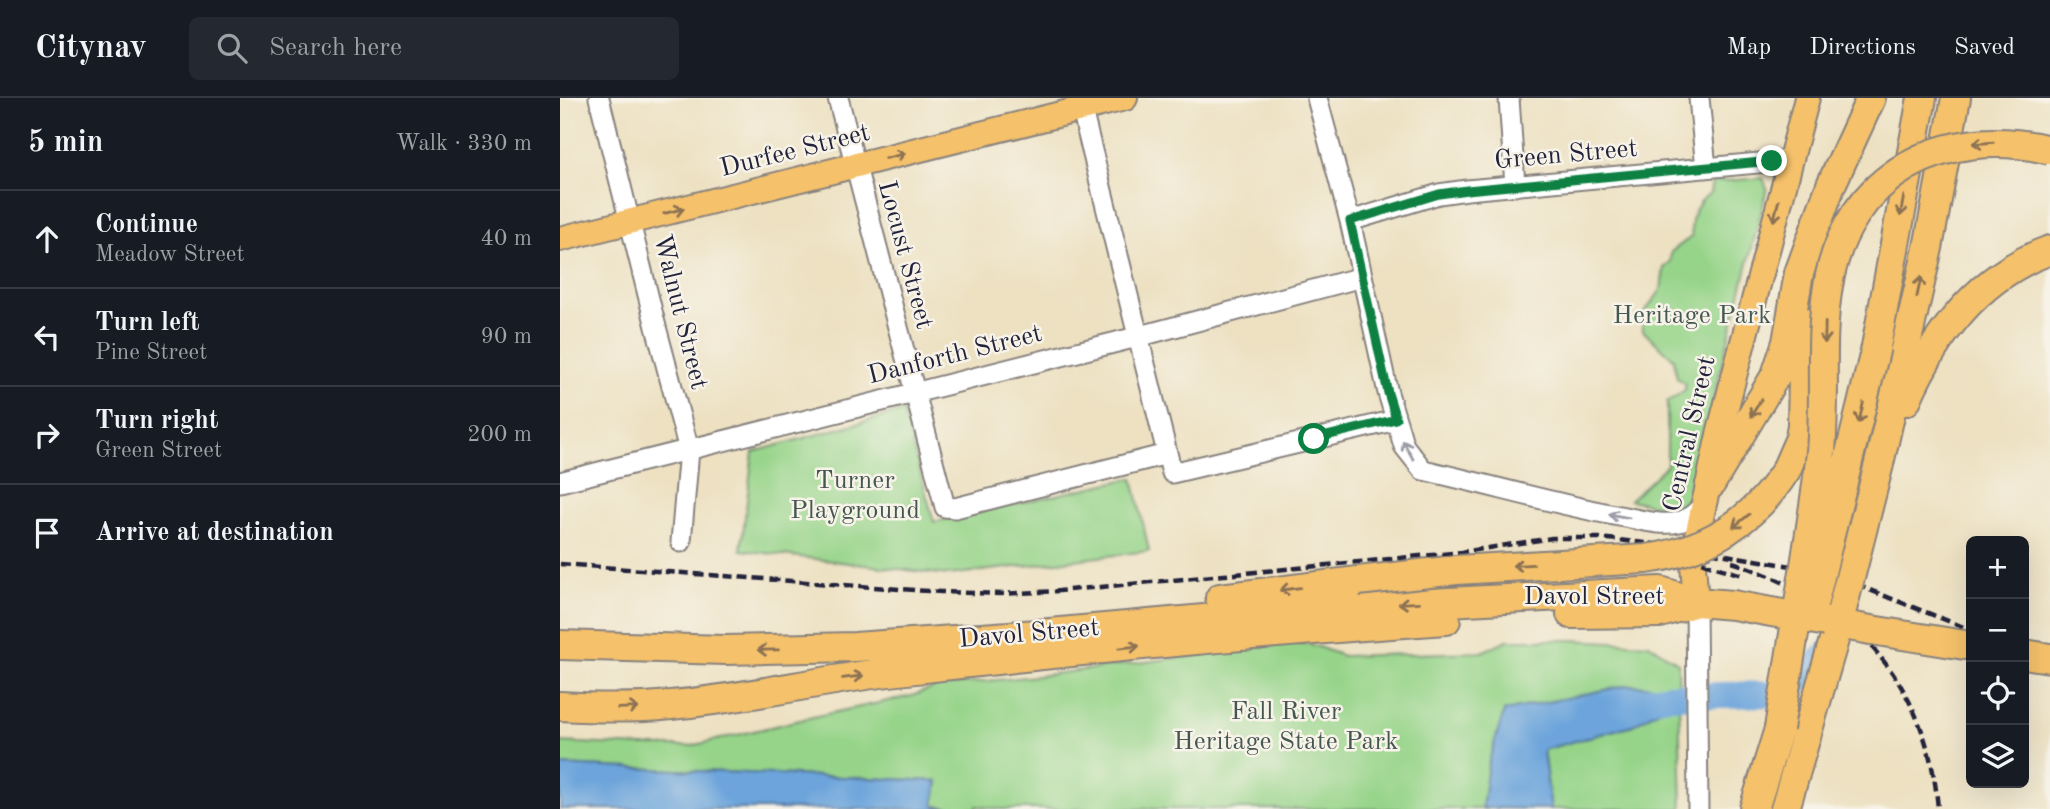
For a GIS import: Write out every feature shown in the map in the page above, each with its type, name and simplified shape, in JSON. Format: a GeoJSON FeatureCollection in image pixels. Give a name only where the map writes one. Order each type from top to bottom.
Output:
{"type":"FeatureCollection","features":[{"type":"Feature","properties":{"kind":"highway"},"geometry":{"type":"LineString","coordinates":[[934,643],[1009,624],[1457,570],[1646,559],[1682,552],[1718,537],[1744,519],[1766,498],[1786,470],[1800,438],[1805,321],[1825,206],[1831,185],[1871,98]]}},
{"type":"Feature","properties":{"kind":"highway"},"geometry":{"type":"LineString","coordinates":[[1754,809],[1779,729],[1834,526],[1876,346],[1922,98]]}},
{"type":"Feature","properties":{"kind":"highway"},"geometry":{"type":"LineString","coordinates":[[1785,809],[1836,633],[1879,464],[1915,356],[1928,248],[1956,98]]}},
{"type":"Feature","properties":{"kind":"highway"},"geometry":{"type":"LineString","coordinates":[[1779,729],[1820,461],[1828,288],[1833,261],[1844,233],[1861,207],[1881,184],[1902,168],[1927,155],[1954,146],[1979,142],[2014,143],[2050,150]]}},
{"type":"Feature","properties":{"kind":"highway"},"geometry":{"type":"LineString","coordinates":[[1707,494],[1776,375],[1787,342],[1799,273],[1825,206]]}},
{"type":"Feature","properties":{"kind":"highway"},"geometry":{"type":"LineString","coordinates":[[1915,356],[1980,292],[2009,270],[2050,250]]}},
{"type":"Feature","properties":{"kind":"highway","name":"Davol Street"},"geometry":{"type":"LineString","coordinates":[[560,645],[724,650],[841,648],[934,643],[1248,614],[1466,599],[1660,591],[1696,602]]}},
{"type":"Feature","properties":{"kind":"highway"},"geometry":{"type":"LineString","coordinates":[[1696,602],[1733,605],[1966,645]]}},
{"type":"Feature","properties":{"kind":"highway","name":"Davol Street"},"geometry":{"type":"LineString","coordinates":[[560,706],[620,708],[673,705],[857,676],[1061,653],[1310,629],[1452,619],[1660,613],[1696,602]]}},
{"type":"Feature","properties":{"kind":"highway"},"geometry":{"type":"LineString","coordinates":[[560,636],[593,646]]}},
{"type":"Feature","properties":{"kind":"highway"},"geometry":{"type":"LineString","coordinates":[[2029,655],[2050,658]]}},
{"type":"Feature","properties":{"kind":"main road","name":"Durfee Street"},"geometry":{"type":"LineString","coordinates":[[560,239],[855,166],[1081,104],[1125,98]]}},
{"type":"Feature","properties":{"kind":"main road","name":"Central Street"},"geometry":{"type":"LineString","coordinates":[[1696,602],[1694,553],[1720,430],[1807,98]]}},
{"type":"Feature","properties":{"kind":"street","name":"Walnut Street"},"geometry":{"type":"LineString","coordinates":[[599,98],[689,450],[681,542]]}},
{"type":"Feature","properties":{"kind":"street","name":"Locust Street"},"geometry":{"type":"LineString","coordinates":[[838,98],[944,506],[955,508],[1167,454]]}},
{"type":"Feature","properties":{"kind":"street"},"geometry":{"type":"LineString","coordinates":[[1317,98],[1350,221],[1396,419],[1404,446],[1423,470],[1578,508],[1647,521],[1683,521],[1692,516],[1707,494]]}},
{"type":"Feature","properties":{"kind":"street"},"geometry":{"type":"LineString","coordinates":[[1509,98],[1515,186]]}},
{"type":"Feature","properties":{"kind":"street"},"geometry":{"type":"LineString","coordinates":[[1699,98],[1706,168]]}},
{"type":"Feature","properties":{"kind":"street"},"geometry":{"type":"LineString","coordinates":[[1081,104],[1172,473],[1396,419]]}},
{"type":"Feature","properties":{"kind":"street","name":"Green Street"},"geometry":{"type":"LineString","coordinates":[[1350,221],[1439,194],[1791,160]]}},
{"type":"Feature","properties":{"kind":"street","name":"Danforth Street"},"geometry":{"type":"LineString","coordinates":[[560,482],[1138,337],[1362,277]]}},
{"type":"Feature","properties":{"kind":"street","name":"Central Street"},"geometry":{"type":"LineString","coordinates":[[1696,602],[1698,809]]}},
{"type":"Feature","properties":{"kind":"green space","name":"Heritage Park"},"geometry":{"type":"Polygon","coordinates":[[[1763,178],[1767,189],[1685,508],[1672,509],[1630,500],[1667,465],[1667,402],[1685,390],[1685,383],[1677,378],[1674,359],[1643,331],[1642,316],[1661,290],[1664,268],[1670,262],[1671,252],[1692,236],[1695,212],[1710,193],[1712,182],[1763,178]]]}},
{"type":"Feature","properties":{"kind":"green space","name":"Turner Playground"},"geometry":{"type":"Polygon","coordinates":[[[903,411],[934,522],[1133,478],[1149,551],[948,575],[741,550],[753,452],[903,411]]]}},
{"type":"Feature","properties":{"kind":"green space","name":"Fall River Heritage State Park"},"geometry":{"type":"Polygon","coordinates":[[[1507,640],[1649,644],[1678,663],[1682,809],[1551,809],[1543,750],[1633,725],[1669,704],[1504,711],[1482,808],[1487,809],[997,809],[977,806],[976,809],[934,806],[938,781],[560,765],[560,742],[691,746],[912,696],[938,686],[1291,643],[1310,644],[1343,656],[1482,652],[1507,640]]]}},
{"type":"Feature","properties":{"kind":"water"},"geometry":{"type":"Polygon","coordinates":[[[1628,685],[1677,688],[1677,704],[1669,704],[1633,725],[1543,750],[1551,809],[1482,808],[1488,764],[1504,711],[1628,685]]]}},
{"type":"Feature","properties":{"kind":"water"},"geometry":{"type":"Polygon","coordinates":[[[560,765],[938,781],[934,806],[954,809],[560,809],[560,765]]]}},
{"type":"Feature","properties":{"kind":"waterway"},"geometry":{"type":"LineString","coordinates":[[1643,700],[1669,696],[1775,694],[1797,683],[1834,646]]}},
{"type":"Feature","properties":{"kind":"railway"},"geometry":{"type":"LineString","coordinates":[[560,564],[1001,594],[1059,591],[1462,552],[1552,538],[1599,538],[1673,546],[1803,568],[1852,583],[1966,628]]}},
{"type":"Feature","properties":{"kind":"railway"},"geometry":{"type":"LineString","coordinates":[[1658,554],[1697,561],[1742,575]]}},
{"type":"Feature","properties":{"kind":"railway"},"geometry":{"type":"LineString","coordinates":[[1732,562],[1775,579],[1813,599],[1847,624],[1876,652],[1900,685],[1918,722],[1931,763],[1938,809]]}},
{"type":"Feature","properties":{"kind":"railway"},"geometry":{"type":"LineString","coordinates":[[2029,661],[2050,671]]}},
{"type":"Feature","properties":{"kind":"route"},"geometry":{"type":"LineString","coordinates":[[1314,439],[1396,419],[1350,221],[1439,194],[1467,190],[1772,161]]}}]}
